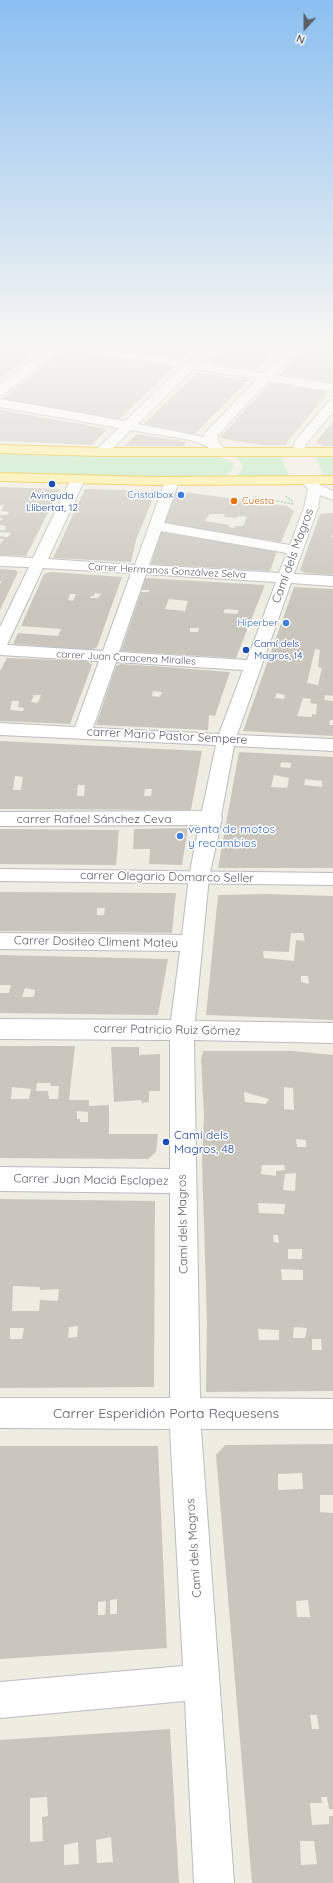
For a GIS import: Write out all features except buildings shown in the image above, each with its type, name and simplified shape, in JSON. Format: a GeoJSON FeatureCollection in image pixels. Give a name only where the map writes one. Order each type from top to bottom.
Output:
{"type":"FeatureCollection","features":[{"type":"Feature","properties":{"kind":"highway"},"geometry":{"type":"LineString","coordinates":[[217,448],[232,457],[238,465],[234,474],[223,480]]}},
{"type":"Feature","properties":{"kind":"highway"},"geometry":{"type":"LineString","coordinates":[[0,449],[102,452],[217,448],[299,453],[333,452]]}},
{"type":"Feature","properties":{"kind":"highway"},"geometry":{"type":"LineString","coordinates":[[299,453],[311,484]]}},
{"type":"Feature","properties":{"kind":"highway"},"geometry":{"type":"LineString","coordinates":[[0,477],[78,480],[223,480],[311,484],[333,480]]}},
{"type":"Feature","properties":{"kind":"street"},"geometry":{"type":"LineString","coordinates":[[102,452],[123,431]]}},
{"type":"Feature","properties":{"kind":"street"},"geometry":{"type":"LineString","coordinates":[[156,431],[192,437],[217,448]]}},
{"type":"Feature","properties":{"kind":"street"},"geometry":{"type":"LineString","coordinates":[[214,431],[210,435],[217,448]]}},
{"type":"Feature","properties":{"kind":"street"},"geometry":{"type":"LineString","coordinates":[[299,453],[300,444],[311,431]]}},
{"type":"Feature","properties":{"kind":"street"},"geometry":{"type":"LineString","coordinates":[[0,644],[78,480]]}},
{"type":"Feature","properties":{"kind":"street"},"geometry":{"type":"LineString","coordinates":[[82,732],[172,481]]}},
{"type":"Feature","properties":{"kind":"street"},"geometry":{"type":"LineString","coordinates":[[311,484],[333,496]]}},
{"type":"Feature","properties":{"kind":"street","name":"Camí dels Magros"},"geometry":{"type":"LineString","coordinates":[[214,1883],[185,1414],[182,1030],[199,877],[212,818],[226,739],[311,508],[311,484]]}},
{"type":"Feature","properties":{"kind":"street"},"geometry":{"type":"LineString","coordinates":[[156,526],[296,550]]}},
{"type":"Feature","properties":{"kind":"street","name":"Carrer Hermanos Gonzálvez Selva"},"geometry":{"type":"LineString","coordinates":[[0,560],[333,581]]}},
{"type":"Feature","properties":{"kind":"street","name":"carrer Juan Caracena Miralles"},"geometry":{"type":"LineString","coordinates":[[0,650],[252,665]]}},
{"type":"Feature","properties":{"kind":"street","name":"carrer Mario Pastor Sempere"},"geometry":{"type":"LineString","coordinates":[[0,729],[333,745]]}},
{"type":"Feature","properties":{"kind":"street","name":"carrer Rafael Sánchez Ceva"},"geometry":{"type":"LineString","coordinates":[[0,819],[212,818]]}},
{"type":"Feature","properties":{"kind":"street","name":"carrer Olegario Domarco Seller"},"geometry":{"type":"LineString","coordinates":[[0,875],[333,879]]}},
{"type":"Feature","properties":{"kind":"street","name":"Carrer Dositeo Climent Mateu"},"geometry":{"type":"LineString","coordinates":[[0,941],[191,943]]}},
{"type":"Feature","properties":{"kind":"street","name":"carrer Patricio Ruiz Gómez"},"geometry":{"type":"LineString","coordinates":[[0,1029],[333,1033]]}},
{"type":"Feature","properties":{"kind":"street","name":"Carrer Juan Maciá Esclapez"},"geometry":{"type":"LineString","coordinates":[[0,1178],[182,1181]]}},
{"type":"Feature","properties":{"kind":"street","name":"Carrer Esperidión Porta Requesens"},"geometry":{"type":"LineString","coordinates":[[0,1413],[333,1414]]}},
{"type":"Feature","properties":{"kind":"street"},"geometry":{"type":"LineString","coordinates":[[0,1700],[202,1682]]}},
{"type":"Feature","properties":{"kind":"path"},"geometry":{"type":"LineString","coordinates":[[248,496],[311,508]]}},
{"type":"Feature","properties":{"kind":"green space"},"geometry":{"type":"Polygon","coordinates":[[[0,453],[213,456],[229,460],[233,463],[234,468],[227,475],[219,478],[0,473],[0,453]]]}},
{"type":"Feature","properties":{"kind":"green space"},"geometry":{"type":"Polygon","coordinates":[[[237,455],[281,456],[289,477],[237,477],[243,468],[242,464],[236,458],[237,455]]]}},
{"type":"Feature","properties":{"kind":"green space"},"geometry":{"type":"Polygon","coordinates":[[[333,455],[333,476],[324,475],[317,462],[317,458],[321,456],[333,455]]]}},
{"type":"Feature","properties":{"kind":"place","name":"Avinguda Llibertat, 12"},"geometry":{"type":"Point","coordinates":[52,484]}},
{"type":"Feature","properties":{"kind":"place","name":"Cristalbox"},"geometry":{"type":"Point","coordinates":[181,495]}},
{"type":"Feature","properties":{"kind":"place","name":"Cuesta"},"geometry":{"type":"Point","coordinates":[234,501]}},
{"type":"Feature","properties":{"kind":"place","name":"Hiperber"},"geometry":{"type":"Point","coordinates":[286,623]}},
{"type":"Feature","properties":{"kind":"place","name":"Camí dels Magros, 14"},"geometry":{"type":"Point","coordinates":[246,650]}},
{"type":"Feature","properties":{"kind":"place","name":"venta de motos y recambios"},"geometry":{"type":"Point","coordinates":[180,836]}},
{"type":"Feature","properties":{"kind":"place","name":"Camí dels Magros, 48"},"geometry":{"type":"Point","coordinates":[166,1142]}}]}
